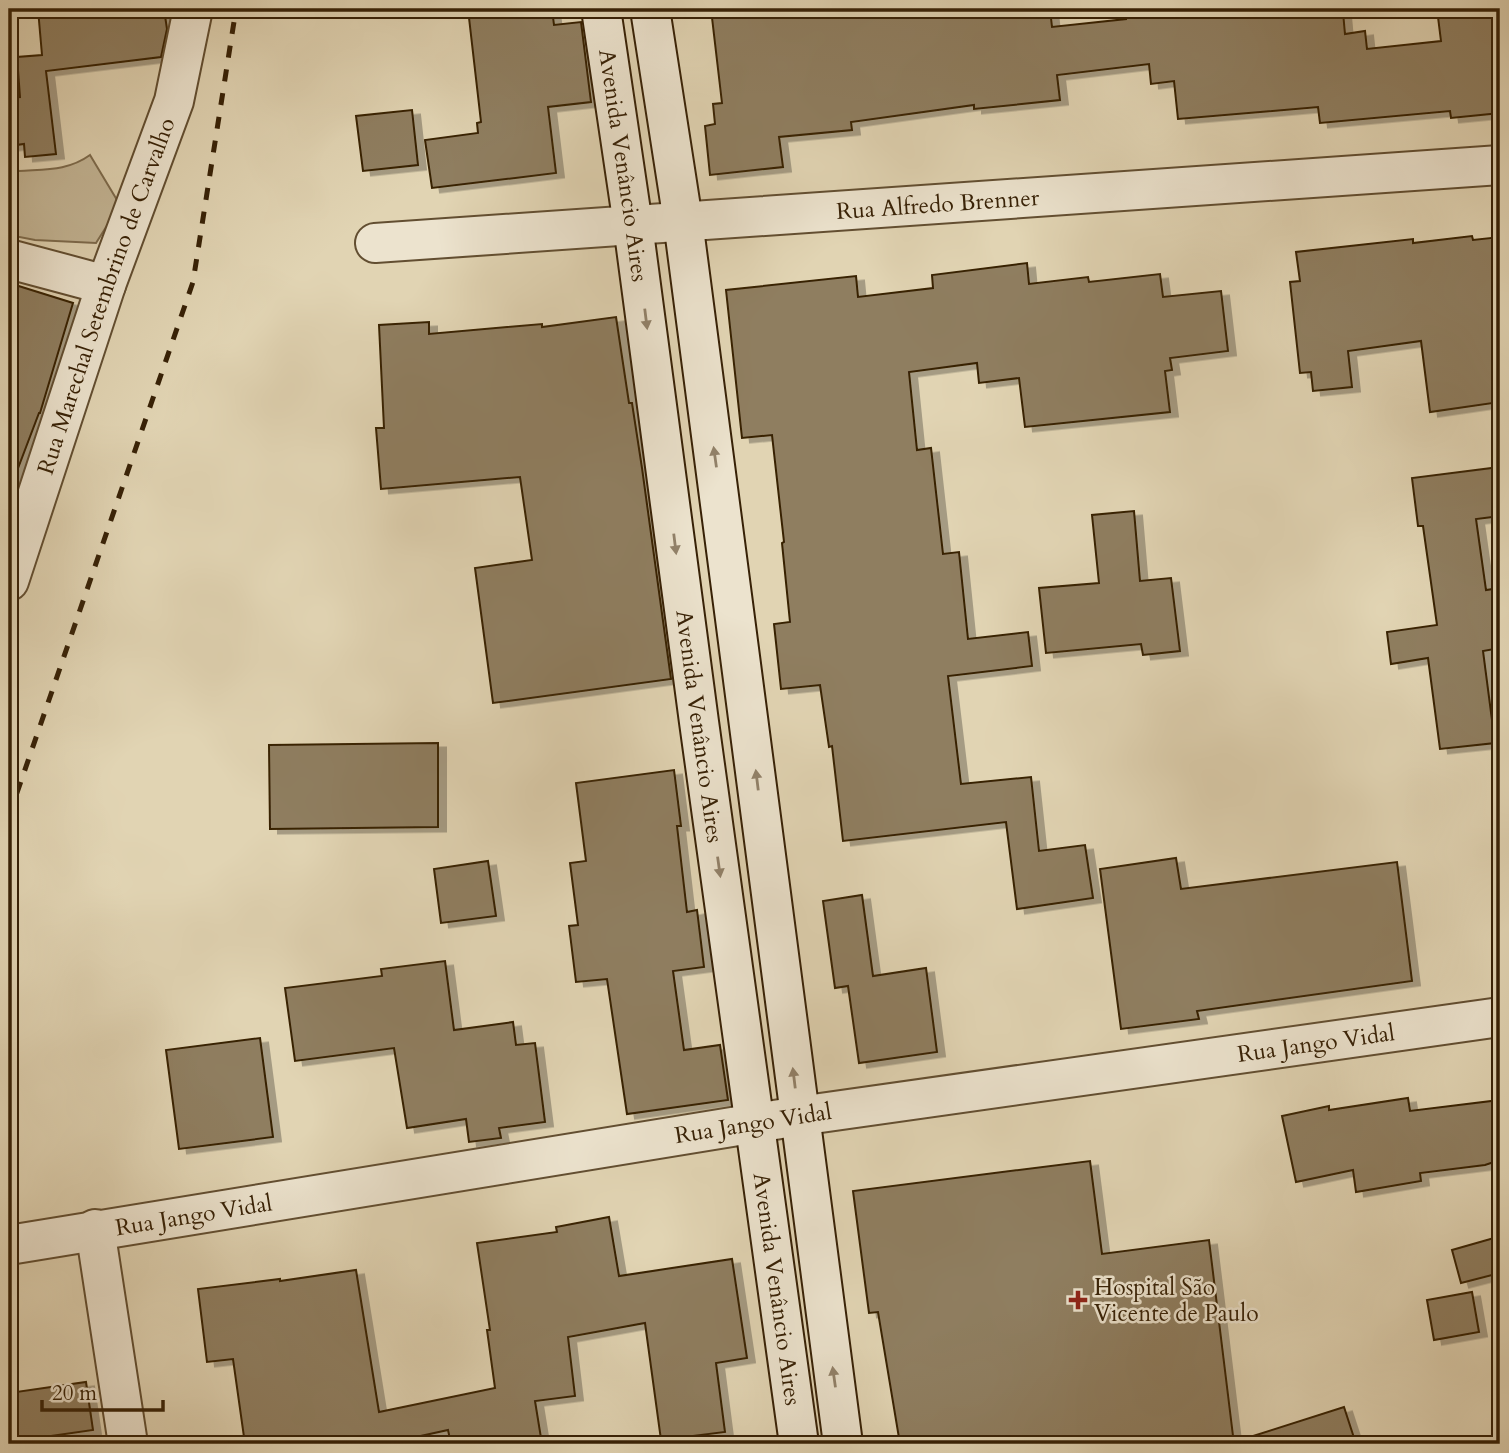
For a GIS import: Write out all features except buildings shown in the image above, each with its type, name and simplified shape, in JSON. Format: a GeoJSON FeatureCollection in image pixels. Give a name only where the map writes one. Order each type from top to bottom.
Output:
{"type":"FeatureCollection","features":[{"type":"Feature","properties":{"kind":"street","name":"Rua Marechal Setembrino de Carvalho"},"geometry":{"type":"LineString","coordinates":[[9,581],[106,285],[174,101],[193,9]]}},
{"type":"Feature","properties":{"kind":"street","name":"Avenida Venâncio Aires"},"geometry":{"type":"LineString","coordinates":[[601,9],[633,225],[799,1444]]}},
{"type":"Feature","properties":{"kind":"street","name":"Avenida Venâncio Aires"},"geometry":{"type":"LineString","coordinates":[[650,9],[683,221],[843,1444]]}},
{"type":"Feature","properties":{"kind":"street","name":"Rua Alfredo Brenner"},"geometry":{"type":"LineString","coordinates":[[375,243],[1500,166]]}},
{"type":"Feature","properties":{"kind":"street"},"geometry":{"type":"LineString","coordinates":[[9,259],[106,285]]}},
{"type":"Feature","properties":{"kind":"street"},"geometry":{"type":"LineString","coordinates":[[699,722],[749,718]]}},
{"type":"Feature","properties":{"kind":"street","name":"Rua Jango Vidal"},"geometry":{"type":"LineString","coordinates":[[9,1245],[754,1122],[1500,1017]]}},
{"type":"Feature","properties":{"kind":"street"},"geometry":{"type":"LineString","coordinates":[[96,1229],[128,1444]]}},
{"type":"Feature","properties":{"kind":"shaded area"},"geometry":{"type":"Polygon","coordinates":[[[90,155],[120,205],[96,243],[35,240],[9,235],[9,162],[19,171],[47,169],[65,167],[90,155]]]}},
{"type":"Feature","properties":{"kind":"railway"},"geometry":{"type":"LineString","coordinates":[[9,816],[193,282],[236,9]]}},
{"type":"Feature","properties":{"kind":"place","name":"Hospital São Vicente de Paulo"},"geometry":{"type":"Point","coordinates":[1078,1300]}}]}
